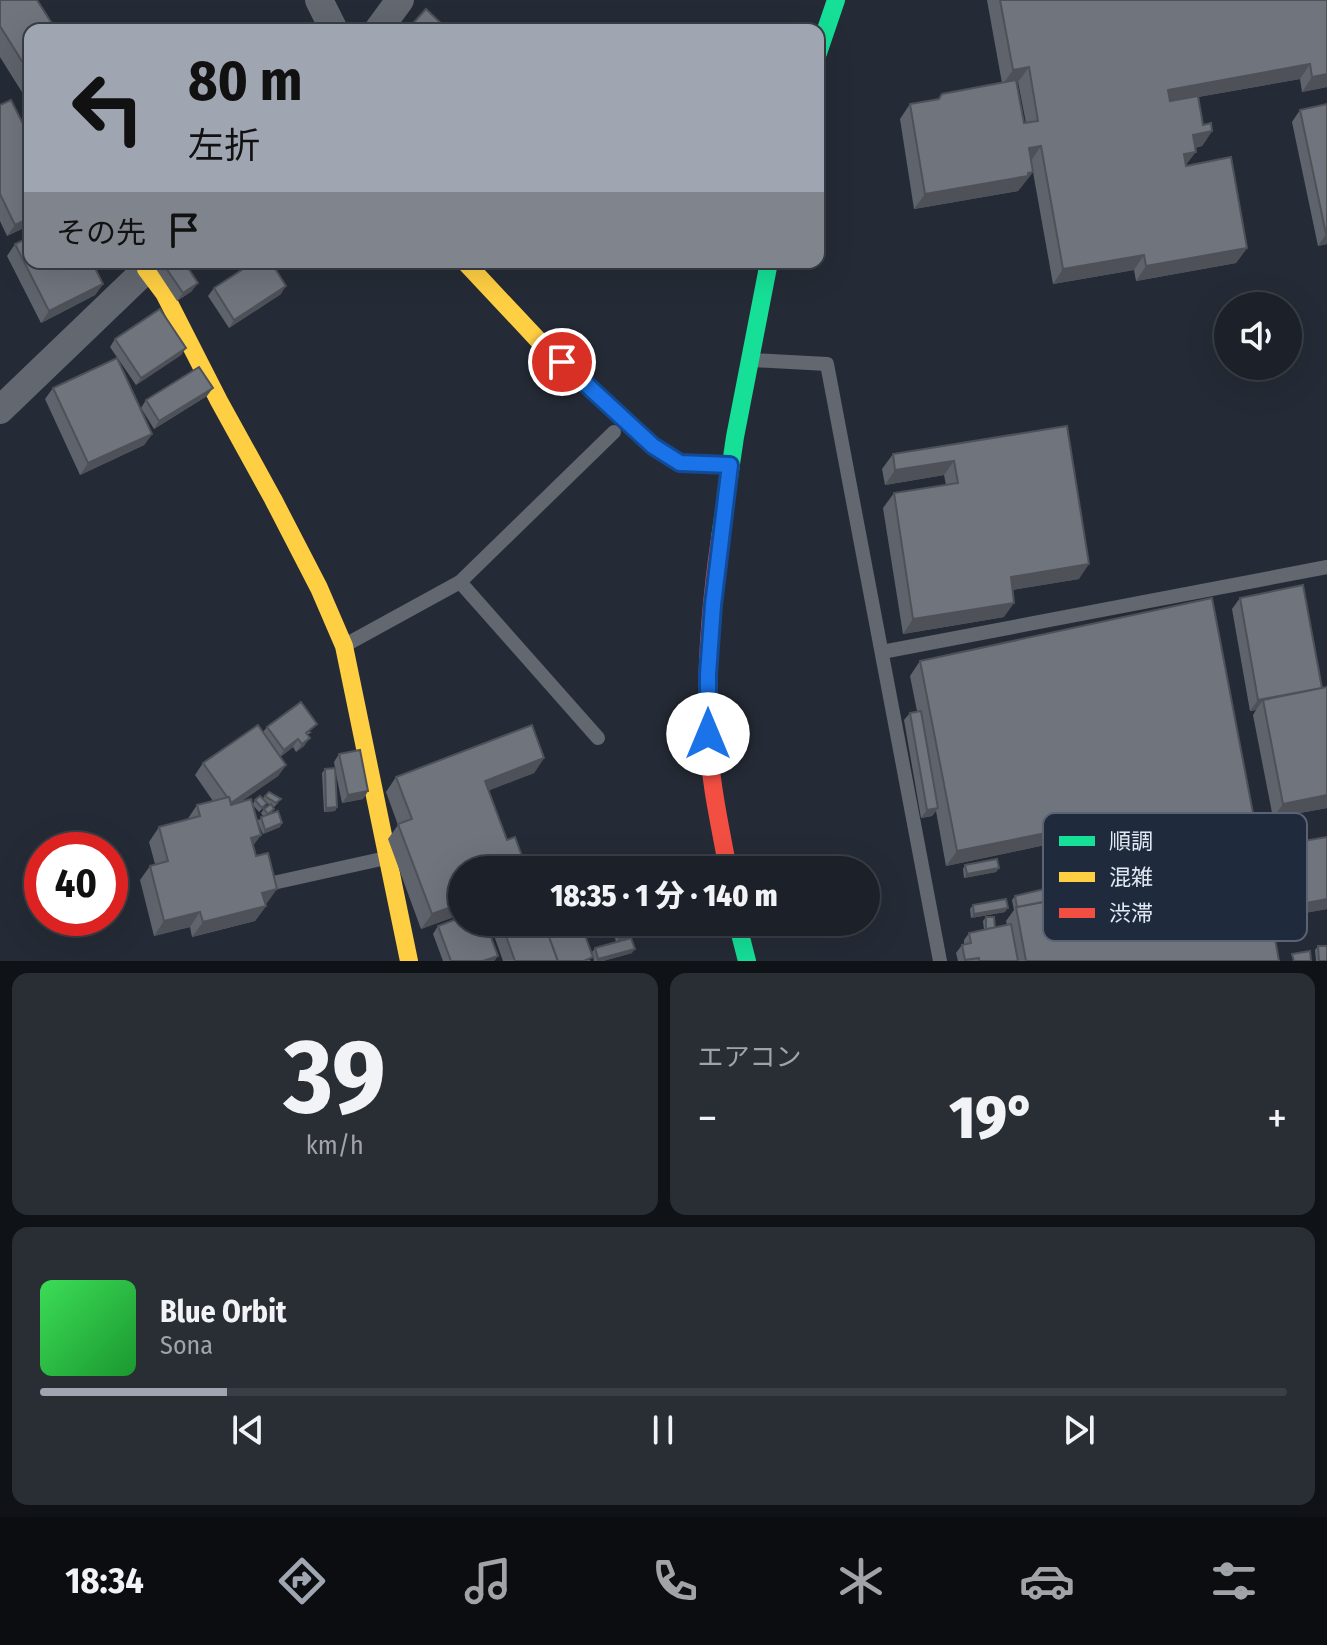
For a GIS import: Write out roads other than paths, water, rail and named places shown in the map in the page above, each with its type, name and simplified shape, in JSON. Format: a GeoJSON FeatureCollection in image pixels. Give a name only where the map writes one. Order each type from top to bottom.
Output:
{"type":"FeatureCollection","features":[{"type":"Feature","properties":{"kind":"street"},"geometry":{"type":"LineString","coordinates":[[319,0],[331,24]]}},
{"type":"Feature","properties":{"kind":"street"},"geometry":{"type":"LineString","coordinates":[[382,24],[400,0]]}},
{"type":"Feature","properties":{"kind":"street"},"geometry":{"type":"LineString","coordinates":[[824,35],[836,0]]}},
{"type":"Feature","properties":{"kind":"street"},"geometry":{"type":"LineString","coordinates":[[0,410],[148,268]]}},
{"type":"Feature","properties":{"kind":"street"},"geometry":{"type":"LineString","coordinates":[[151,268],[319,588],[344,646],[409,961]]}},
{"type":"Feature","properties":{"kind":"street"},"geometry":{"type":"LineString","coordinates":[[471,268],[539,341],[653,446],[680,463],[730,465]]}},
{"type":"Feature","properties":{"kind":"street"},"geometry":{"type":"LineString","coordinates":[[725,856],[713,789],[708,734],[708,674],[730,465],[768,268]]}},
{"type":"Feature","properties":{"kind":"street"},"geometry":{"type":"LineString","coordinates":[[741,936],[747,961]]}},
{"type":"Feature","properties":{"kind":"lane"},"geometry":{"type":"LineString","coordinates":[[750,360],[827,364],[940,961]]}},
{"type":"Feature","properties":{"kind":"lane"},"geometry":{"type":"LineString","coordinates":[[344,646],[460,582],[614,432]]}},
{"type":"Feature","properties":{"kind":"lane"},"geometry":{"type":"LineString","coordinates":[[882,652],[1327,567]]}},
{"type":"Feature","properties":{"kind":"lane"},"geometry":{"type":"LineString","coordinates":[[460,582],[598,738]]}},
{"type":"Feature","properties":{"kind":"lane"},"geometry":{"type":"LineString","coordinates":[[273,883],[387,858]]}}]}
